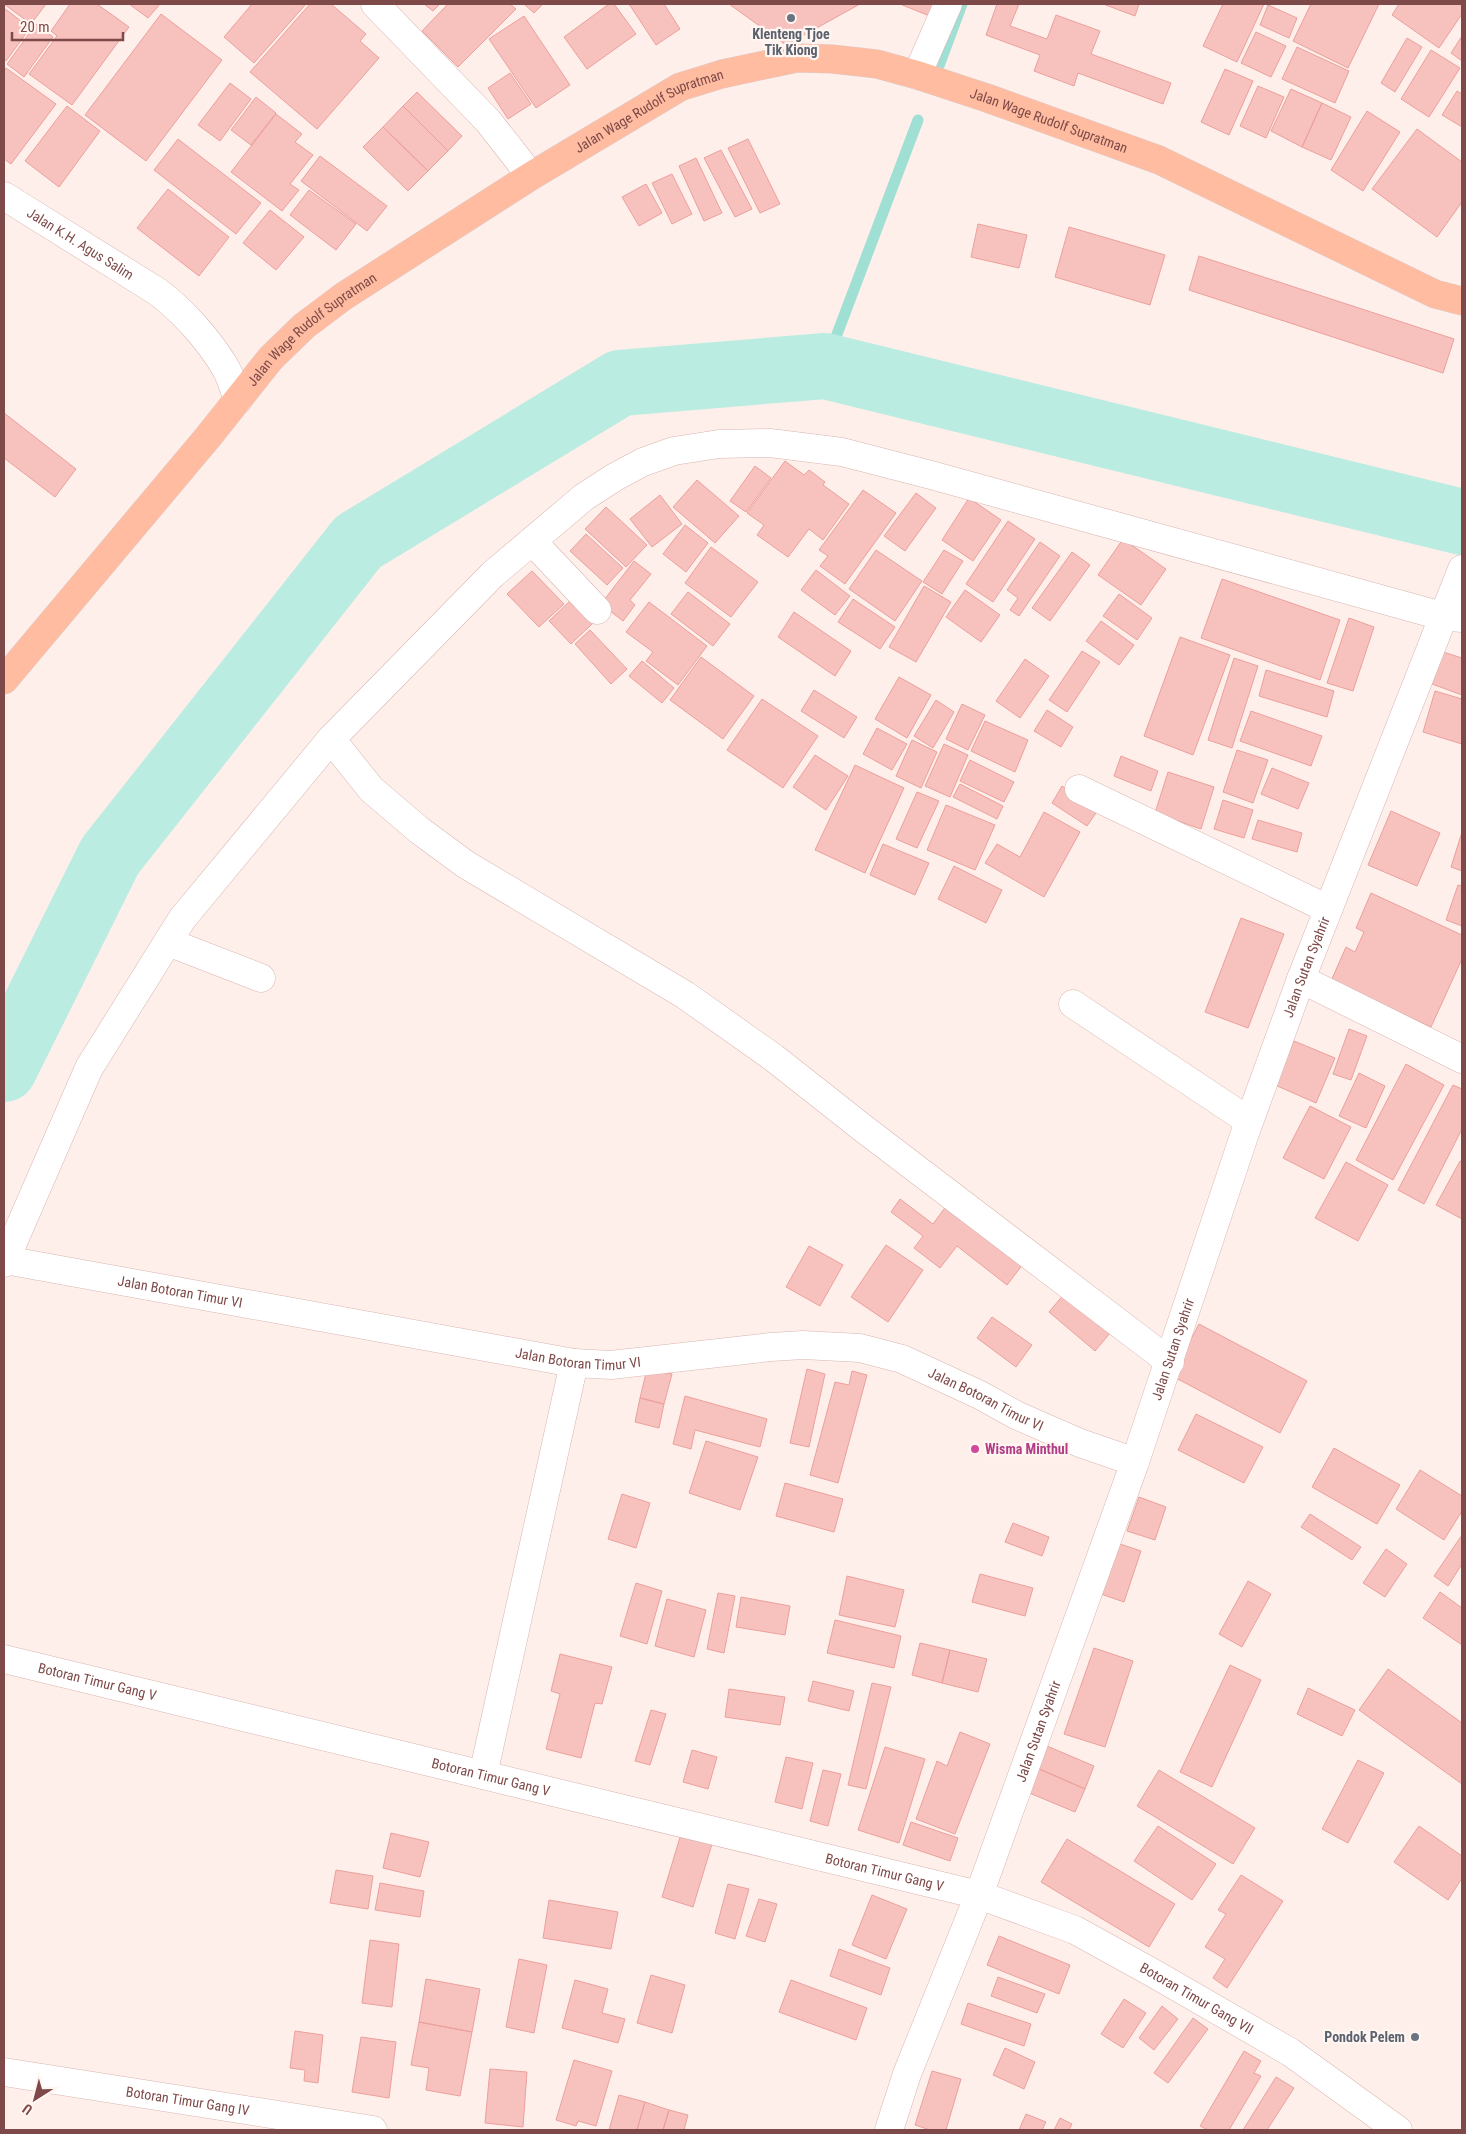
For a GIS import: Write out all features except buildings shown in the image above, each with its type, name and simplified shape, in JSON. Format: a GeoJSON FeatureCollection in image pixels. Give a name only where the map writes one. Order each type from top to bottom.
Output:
{"type":"FeatureCollection","features":[{"type":"Feature","properties":{"kind":"main road","name":"Jalan Wage Rudolf Supratman"},"geometry":{"type":"LineString","coordinates":[[4,680],[271,358],[304,326],[344,296],[531,176],[680,87],[722,74],[797,58],[832,59],[877,64],[917,75],[1159,160],[1435,294],[1462,301]]}},
{"type":"Feature","properties":{"kind":"street"},"geometry":{"type":"LineString","coordinates":[[375,4],[488,121],[531,176]]}},
{"type":"Feature","properties":{"kind":"street"},"geometry":{"type":"LineString","coordinates":[[917,75],[948,4]]}},
{"type":"Feature","properties":{"kind":"street","name":"Jalan K.H. Agus Salim"},"geometry":{"type":"LineString","coordinates":[[4,196],[158,292],[176,306],[220,360],[238,400]]}},
{"type":"Feature","properties":{"kind":"street"},"geometry":{"type":"LineString","coordinates":[[4,1261],[89,1068],[182,919],[331,739],[493,574],[584,497],[615,476],[643,462],[674,451],[719,444],[770,443],[842,452],[1451,613]]}},
{"type":"Feature","properties":{"kind":"street"},"geometry":{"type":"LineString","coordinates":[[532,541],[597,610]]}},
{"type":"Feature","properties":{"kind":"street","name":"Jalan Sutan Syahrir"},"geometry":{"type":"LineString","coordinates":[[889,2130],[907,2074],[979,1896],[1135,1462],[1249,1121],[1301,979],[1328,909],[1451,613],[1462,569]]}},
{"type":"Feature","properties":{"kind":"street"},"geometry":{"type":"LineString","coordinates":[[331,739],[371,789],[419,830],[466,864],[685,995],[774,1058],[1170,1362]]}},
{"type":"Feature","properties":{"kind":"street"},"geometry":{"type":"LineString","coordinates":[[1079,789],[1328,909]]}},
{"type":"Feature","properties":{"kind":"street"},"geometry":{"type":"LineString","coordinates":[[168,942],[261,978]]}},
{"type":"Feature","properties":{"kind":"street"},"geometry":{"type":"LineString","coordinates":[[1301,979],[1462,1060]]}},
{"type":"Feature","properties":{"kind":"street"},"geometry":{"type":"LineString","coordinates":[[1073,1004],[1249,1121]]}},
{"type":"Feature","properties":{"kind":"street","name":"Jalan Botoran Timur VI"},"geometry":{"type":"LineString","coordinates":[[4,1261],[574,1363],[611,1365],[803,1345],[860,1348],[902,1360],[980,1395],[1016,1415],[1080,1443],[1135,1462]]}},
{"type":"Feature","properties":{"kind":"street"},"geometry":{"type":"LineString","coordinates":[[484,1775],[574,1363]]}},
{"type":"Feature","properties":{"kind":"street","name":"Botoran Timur Gang V"},"geometry":{"type":"LineString","coordinates":[[4,1659],[979,1896]]}},
{"type":"Feature","properties":{"kind":"street","name":"Botoran Timur Gang VII"},"geometry":{"type":"LineString","coordinates":[[979,1896],[1075,1930],[1153,1973],[1290,2052],[1398,2130]]}},
{"type":"Feature","properties":{"kind":"street","name":"Botoran Timur Gang IV"},"geometry":{"type":"LineString","coordinates":[[4,2072],[333,2122],[373,2130]]}},
{"type":"Feature","properties":{"kind":"waterway"},"geometry":{"type":"LineString","coordinates":[[937,71],[962,4]]}},
{"type":"Feature","properties":{"kind":"waterway"},"geometry":{"type":"LineString","coordinates":[[825,366],[918,120]]}},
{"type":"Feature","properties":{"kind":"waterway"},"geometry":{"type":"LineString","coordinates":[[4,1069],[110,856],[358,542],[620,383],[825,366],[1462,522]]}},
{"type":"Feature","properties":{"kind":"place","name":"Klenteng Tjoe Tik Kiong"},"geometry":{"type":"Point","coordinates":[791,18]}},
{"type":"Feature","properties":{"kind":"place","name":"Wisma Minthul"},"geometry":{"type":"Point","coordinates":[975,1449]}},
{"type":"Feature","properties":{"kind":"place","name":"Pondok Pelem"},"geometry":{"type":"Point","coordinates":[1415,2037]}}]}
